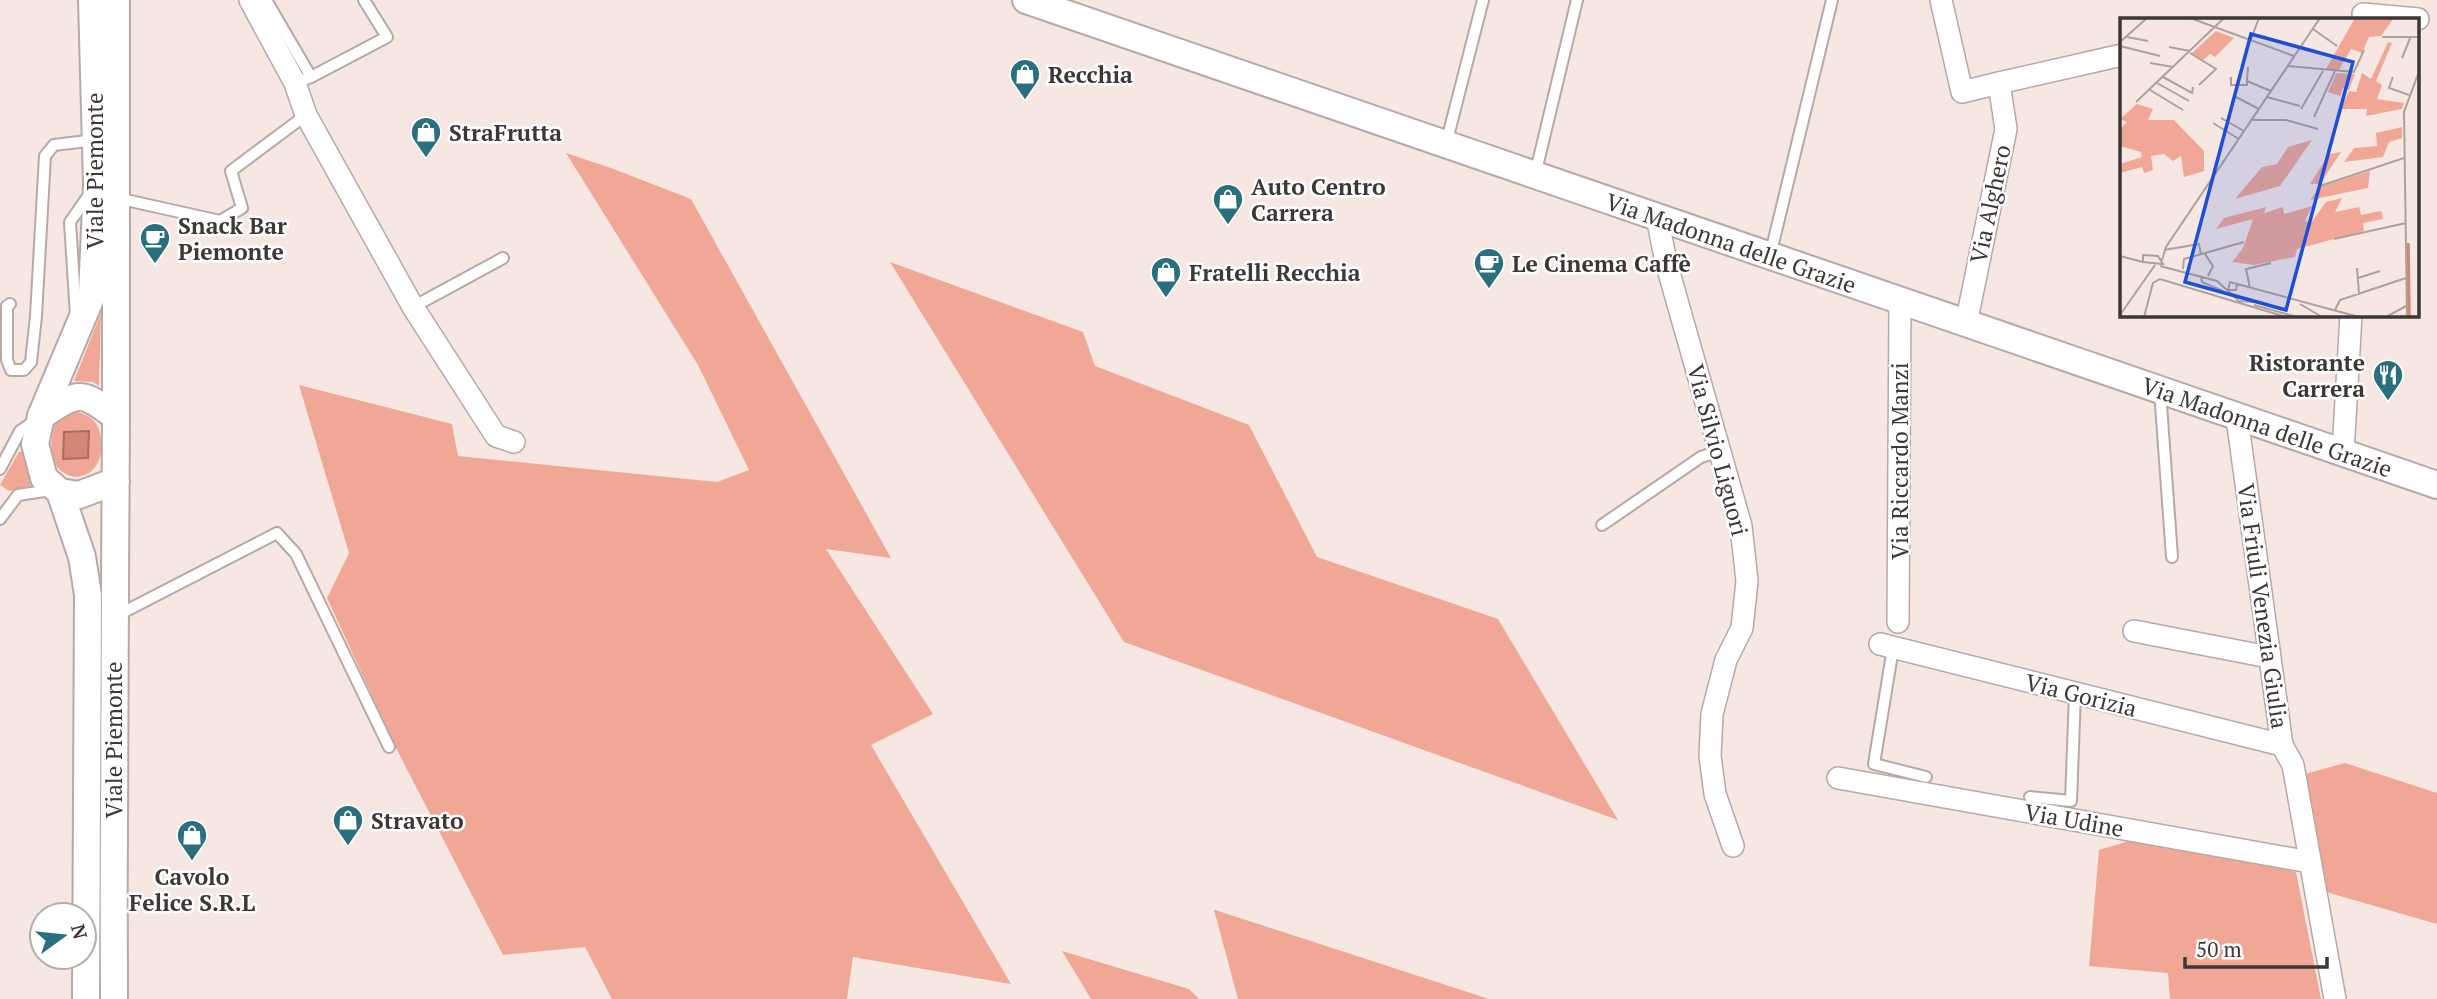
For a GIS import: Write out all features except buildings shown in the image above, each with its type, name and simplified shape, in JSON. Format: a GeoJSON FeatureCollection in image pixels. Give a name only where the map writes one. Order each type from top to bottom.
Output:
{"type":"FeatureCollection","features":[{"type":"Feature","properties":{"kind":"street","name":"Viale Piemonte"},"geometry":{"type":"LineString","coordinates":[[86,999],[88,595],[82,557],[58,490],[44,478],[35,444],[41,416],[92,295],[107,191],[95,140],[92,0]]}},
{"type":"Feature","properties":{"kind":"street","name":"Viale Piemonte"},"geometry":{"type":"LineString","coordinates":[[114,999],[113,617],[116,416],[107,191],[116,0]]}},
{"type":"Feature","properties":{"kind":"street"},"geometry":{"type":"LineString","coordinates":[[250,0],[303,80],[306,115],[413,307],[496,436],[514,442]]}},
{"type":"Feature","properties":{"kind":"street","name":"Via Madonna delle Grazie"},"geometry":{"type":"LineString","coordinates":[[1026,0],[2437,485]]}},
{"type":"Feature","properties":{"kind":"street"},"geometry":{"type":"LineString","coordinates":[[1941,0],[1962,92],[2120,55]]}},
{"type":"Feature","properties":{"kind":"street"},"geometry":{"type":"LineString","coordinates":[[2364,11],[2411,18]]}},
{"type":"Feature","properties":{"kind":"street","name":"Via Alghero"},"geometry":{"type":"LineString","coordinates":[[1966,324],[2006,129],[1999,83]]}},
{"type":"Feature","properties":{"kind":"street","name":"Via Silvio Liguori"},"geometry":{"type":"LineString","coordinates":[[1657,217],[1666,262],[1741,526],[1747,581],[1742,628],[1726,660],[1712,714],[1710,756],[1714,794],[1733,846]]}},
{"type":"Feature","properties":{"kind":"street","name":"Via Riccardo Manzi"},"geometry":{"type":"LineString","coordinates":[[1898,622],[1900,301]]}},
{"type":"Feature","properties":{"kind":"street"},"geometry":{"type":"LineString","coordinates":[[2343,452],[2351,317]]}},
{"type":"Feature","properties":{"kind":"street"},"geometry":{"type":"LineString","coordinates":[[41,416],[70,397],[92,398],[116,416]]}},
{"type":"Feature","properties":{"kind":"street","name":"Via Friuli Venezia Giulia"},"geometry":{"type":"LineString","coordinates":[[2237,418],[2281,745],[2292,765],[2335,999]]}},
{"type":"Feature","properties":{"kind":"street"},"geometry":{"type":"LineString","coordinates":[[58,490],[79,495],[116,481]]}},
{"type":"Feature","properties":{"kind":"street"},"geometry":{"type":"LineString","coordinates":[[2134,631],[2269,657]]}},
{"type":"Feature","properties":{"kind":"street","name":"Via Gorizia"},"geometry":{"type":"LineString","coordinates":[[1886,646],[2281,745]]}},
{"type":"Feature","properties":{"kind":"street","name":"Via Udine"},"geometry":{"type":"LineString","coordinates":[[1838,778],[2310,862]]}},
{"type":"Feature","properties":{"kind":"lane"},"geometry":{"type":"LineString","coordinates":[[265,0],[303,80],[387,37],[364,0]]}},
{"type":"Feature","properties":{"kind":"lane"},"geometry":{"type":"LineString","coordinates":[[1446,144],[1483,0]]}},
{"type":"Feature","properties":{"kind":"lane"},"geometry":{"type":"LineString","coordinates":[[1535,175],[1577,0]]}},
{"type":"Feature","properties":{"kind":"lane"},"geometry":{"type":"LineString","coordinates":[[1770,256],[1832,0]]}},
{"type":"Feature","properties":{"kind":"lane"},"geometry":{"type":"LineString","coordinates":[[107,191],[220,222],[242,208],[231,171],[306,115]]}},
{"type":"Feature","properties":{"kind":"lane"},"geometry":{"type":"LineString","coordinates":[[10,304],[7,306],[7,360],[11,370],[17,372],[24,370],[31,362],[45,156],[54,145],[95,140]]}},
{"type":"Feature","properties":{"kind":"lane"},"geometry":{"type":"LineString","coordinates":[[413,307],[503,258]]}},
{"type":"Feature","properties":{"kind":"lane"},"geometry":{"type":"LineString","coordinates":[[2160,391],[2172,557]]}},
{"type":"Feature","properties":{"kind":"lane"},"geometry":{"type":"LineString","coordinates":[[0,469],[20,431],[41,416]]}},
{"type":"Feature","properties":{"kind":"lane"},"geometry":{"type":"LineString","coordinates":[[1602,525],[1701,457],[1719,451]]}},
{"type":"Feature","properties":{"kind":"lane"},"geometry":{"type":"LineString","coordinates":[[0,519],[18,495],[58,490]]}},
{"type":"Feature","properties":{"kind":"lane"},"geometry":{"type":"LineString","coordinates":[[113,617],[277,533],[296,554],[389,747]]}},
{"type":"Feature","properties":{"kind":"lane"},"geometry":{"type":"LineString","coordinates":[[1886,646],[1874,764],[1926,777]]}},
{"type":"Feature","properties":{"kind":"lane"},"geometry":{"type":"LineString","coordinates":[[2030,797],[2071,801],[2075,693]]}},
{"type":"Feature","properties":{"kind":"shaded area"},"geometry":{"type":"Polygon","coordinates":[[[566,153],[691,199],[891,558],[826,549],[933,714],[871,745],[1011,984],[853,957],[847,999],[612,999],[585,947],[503,955],[398,752],[327,598],[349,553],[299,385],[452,424],[458,456],[717,482],[749,470],[698,365],[566,153]]]}},
{"type":"Feature","properties":{"kind":"shaded area"},"geometry":{"type":"Polygon","coordinates":[[[890,262],[1083,332],[1095,366],[1249,425],[1317,557],[1498,619],[1618,820],[1124,642],[890,262]]]}},
{"type":"Feature","properties":{"kind":"shaded area"},"geometry":{"type":"Polygon","coordinates":[[[101,313],[99,386],[93,382],[74,381],[101,313]]]}},
{"type":"Feature","properties":{"kind":"shaded area"},"geometry":{"type":"Polygon","coordinates":[[[78,412],[91,418],[98,428],[101,438],[100,456],[94,469],[84,475],[73,476],[62,472],[54,461],[51,446],[55,424],[69,414],[78,412]]]}},
{"type":"Feature","properties":{"kind":"shaded area"},"geometry":{"type":"Polygon","coordinates":[[[89,431],[88,458],[63,459],[64,432],[89,431]]]}},
{"type":"Feature","properties":{"kind":"shaded area"},"geometry":{"type":"Polygon","coordinates":[[[24,451],[33,485],[9,491],[0,485],[19,452],[24,451]]]}},
{"type":"Feature","properties":{"kind":"shaded area"},"geometry":{"type":"Polygon","coordinates":[[[2345,763],[2437,793],[2437,924],[2326,892],[2305,774],[2345,763]]]}},
{"type":"Feature","properties":{"kind":"shaded area"},"geometry":{"type":"Polygon","coordinates":[[[2136,839],[2296,872],[2321,999],[2170,999],[2168,973],[2089,966],[2099,850],[2136,839]]]}},
{"type":"Feature","properties":{"kind":"shaded area"},"geometry":{"type":"Polygon","coordinates":[[[1215,910],[1489,999],[1238,999],[1215,910]]]}},
{"type":"Feature","properties":{"kind":"shaded area"},"geometry":{"type":"Polygon","coordinates":[[[1062,951],[1189,989],[1199,999],[1091,999],[1062,951]]]}},
{"type":"Feature","properties":{"kind":"place","name":"Recchia"},"geometry":{"type":"Point","coordinates":[1025,101]}},
{"type":"Feature","properties":{"kind":"place","name":"StraFrutta"},"geometry":{"type":"Point","coordinates":[426,159]}},
{"type":"Feature","properties":{"kind":"place","name":"Auto Centro Carrera"},"geometry":{"type":"Point","coordinates":[1228,226]}},
{"type":"Feature","properties":{"kind":"place","name":"Snack Bar Piemonte"},"geometry":{"type":"Point","coordinates":[155,265]}},
{"type":"Feature","properties":{"kind":"place","name":"Le Cinema Caffè"},"geometry":{"type":"Point","coordinates":[1489,290]}},
{"type":"Feature","properties":{"kind":"place","name":"Fratelli Recchia"},"geometry":{"type":"Point","coordinates":[1166,299]}},
{"type":"Feature","properties":{"kind":"place","name":"Ristorante Carrera"},"geometry":{"type":"Point","coordinates":[2388,402]}},
{"type":"Feature","properties":{"kind":"place","name":"Stravato"},"geometry":{"type":"Point","coordinates":[348,847]}},
{"type":"Feature","properties":{"kind":"place","name":"Cavolo Felice S.R.L"},"geometry":{"type":"Point","coordinates":[192,862]}}]}
